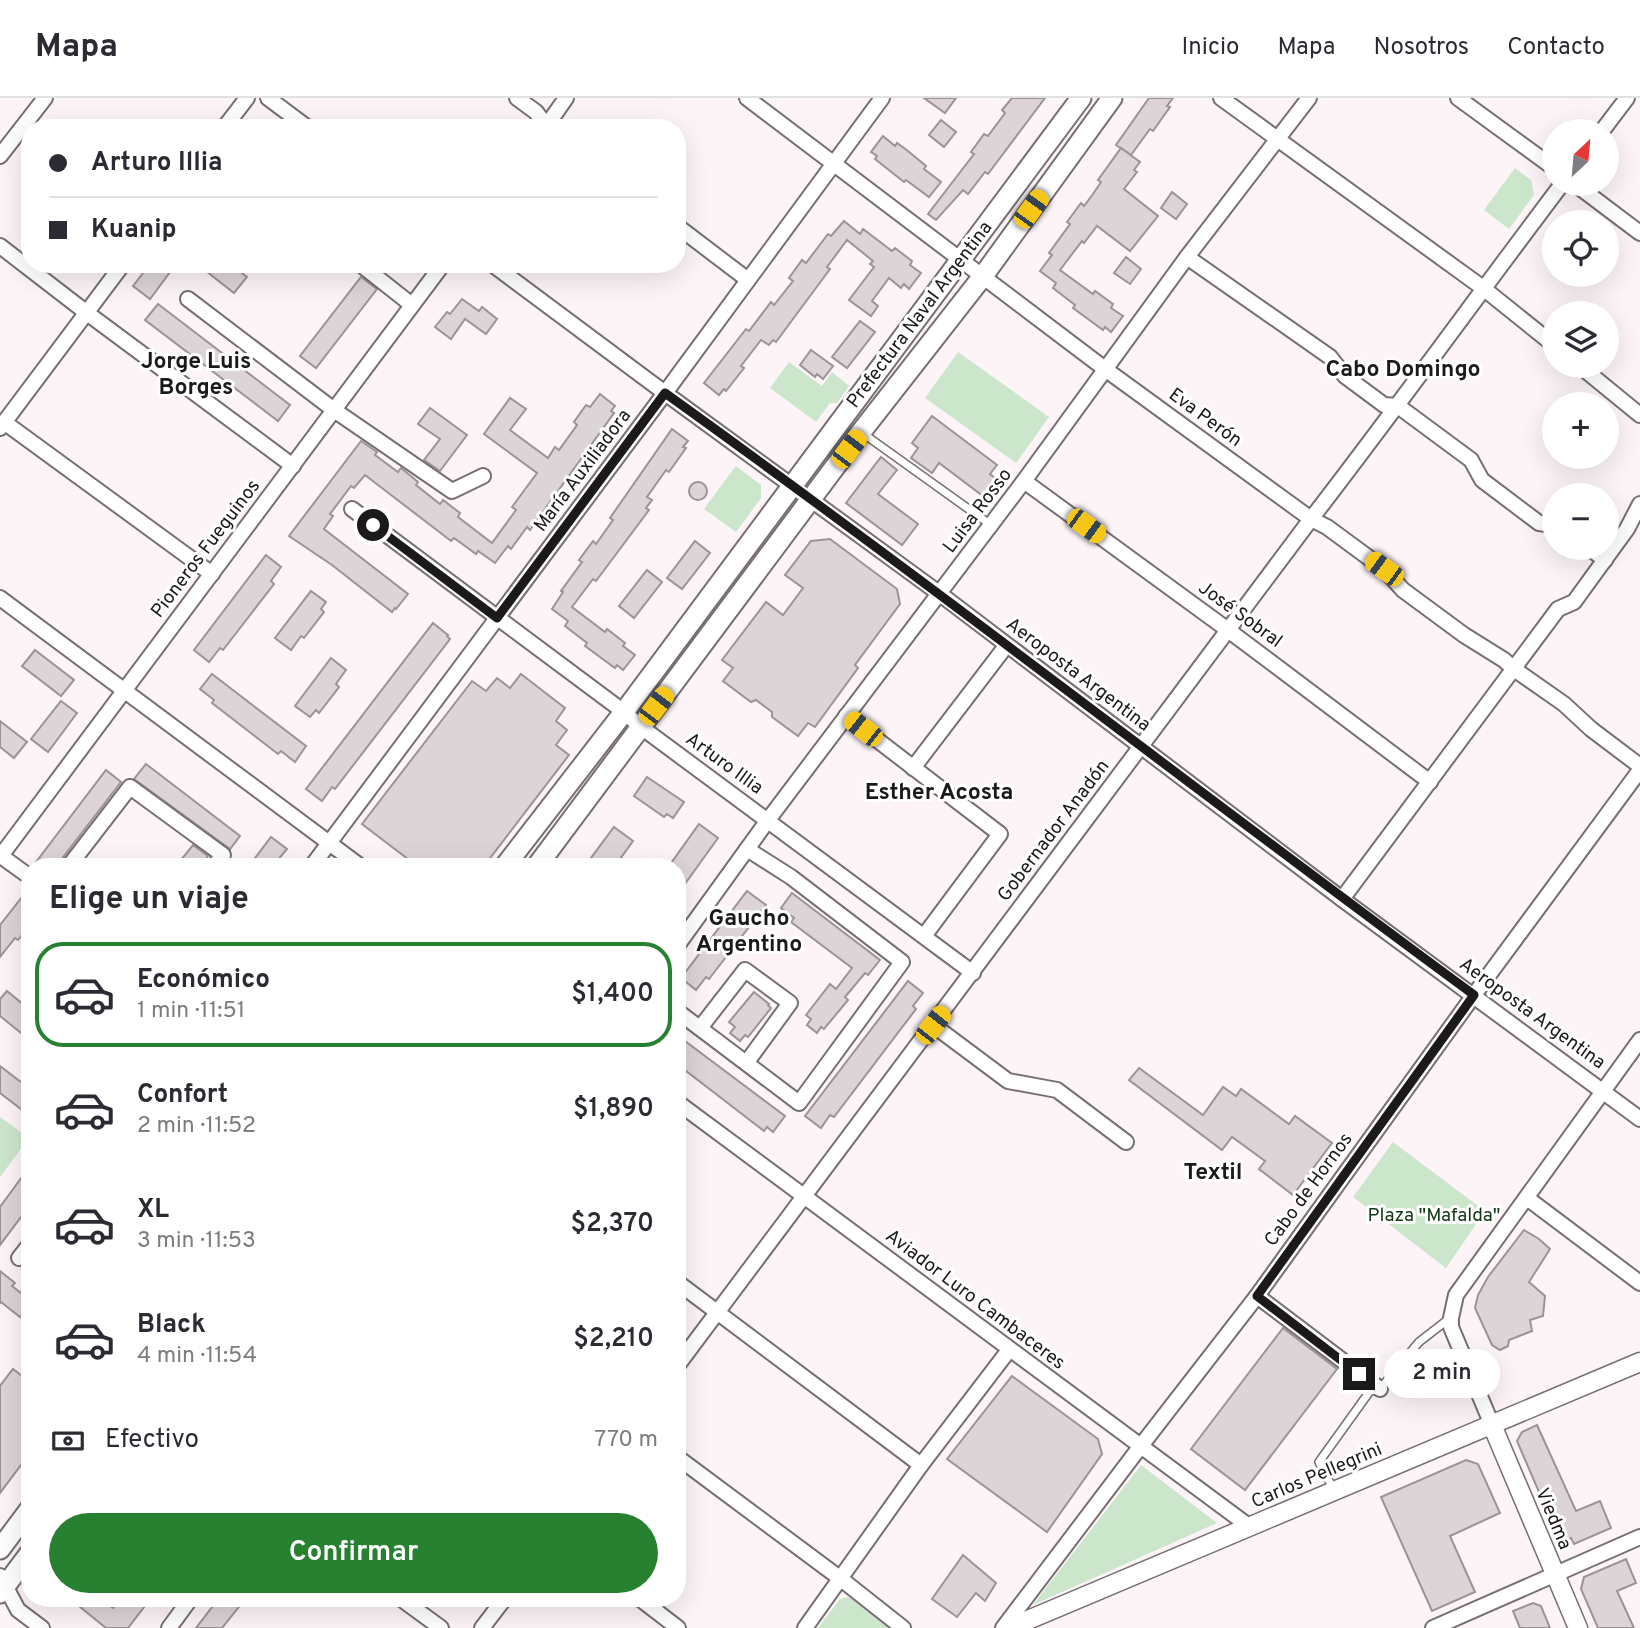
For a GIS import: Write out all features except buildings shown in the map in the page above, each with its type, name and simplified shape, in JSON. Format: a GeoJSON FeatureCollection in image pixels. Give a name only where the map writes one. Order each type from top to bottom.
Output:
{"type":"FeatureCollection","features":[{"type":"Feature","properties":{"kind":"main road","name":"Prefectura Naval Argentina"},"geometry":{"type":"LineString","coordinates":[[511,858],[624,712],[1082,98]]}},
{"type":"Feature","properties":{"kind":"main road","name":"Prefectura Naval Argentina"},"geometry":{"type":"LineString","coordinates":[[543,858],[861,432],[983,276],[1112,98]]}},
{"type":"Feature","properties":{"kind":"main road"},"geometry":{"type":"LineString","coordinates":[[0,1549],[21,1521]]}},
{"type":"Feature","properties":{"kind":"main road"},"geometry":{"type":"LineString","coordinates":[[2,1585],[21,1563]]}},
{"type":"Feature","properties":{"kind":"street"},"geometry":{"type":"LineString","coordinates":[[29,119],[45,98]]}},
{"type":"Feature","properties":{"kind":"street"},"geometry":{"type":"LineString","coordinates":[[231,119],[247,98]]}},
{"type":"Feature","properties":{"kind":"street"},"geometry":{"type":"LineString","coordinates":[[268,98],[296,119]]}},
{"type":"Feature","properties":{"kind":"street"},"geometry":{"type":"LineString","coordinates":[[517,98],[541,119]]}},
{"type":"Feature","properties":{"kind":"street"},"geometry":{"type":"LineString","coordinates":[[552,119],[566,98]]}},
{"type":"Feature","properties":{"kind":"street","name":"Eva Perón"},"geometry":{"type":"LineString","coordinates":[[747,98],[1105,369],[1311,519],[1327,527],[1384,569],[1404,590],[1464,635],[1504,660],[1564,704],[1640,768]]}},
{"type":"Feature","properties":{"kind":"street","name":"María Auxiliadora"},"geometry":{"type":"LineString","coordinates":[[318,858],[882,98]]}},
{"type":"Feature","properties":{"kind":"street"},"geometry":{"type":"LineString","coordinates":[[1221,98],[1483,288],[1542,335]]}},
{"type":"Feature","properties":{"kind":"street","name":"Luisa Rosso"},"geometry":{"type":"LineString","coordinates":[[686,934],[768,820],[1024,481],[1187,257],[1309,98]]}},
{"type":"Feature","properties":{"kind":"street"},"geometry":{"type":"LineString","coordinates":[[1458,98],[1542,159]]}},
{"type":"Feature","properties":{"kind":"street"},"geometry":{"type":"LineString","coordinates":[[1611,119],[1627,98]]}},
{"type":"Feature","properties":{"kind":"street"},"geometry":{"type":"LineString","coordinates":[[0,156],[21,129]]}},
{"type":"Feature","properties":{"kind":"street","name":"Gobernador Anadón"},"geometry":{"type":"LineString","coordinates":[[686,1354],[1553,196]]}},
{"type":"Feature","properties":{"kind":"street"},"geometry":{"type":"LineString","coordinates":[[1591,196],[1640,233]]}},
{"type":"Feature","properties":{"kind":"street"},"geometry":{"type":"LineString","coordinates":[[686,233],[748,279]]}},
{"type":"Feature","properties":{"kind":"street"},"geometry":{"type":"LineString","coordinates":[[0,246],[21,262]]}},
{"type":"Feature","properties":{"kind":"street"},"geometry":{"type":"LineString","coordinates":[[1187,257],[1330,357],[1345,376],[1384,405],[1398,406],[1471,460],[1482,480],[1542,523]]}},
{"type":"Feature","properties":{"kind":"street"},"geometry":{"type":"LineString","coordinates":[[35,273],[293,466]]}},
{"type":"Feature","properties":{"kind":"street"},"geometry":{"type":"LineString","coordinates":[[116,273],[2,425],[212,574]]}},
{"type":"Feature","properties":{"kind":"street"},"geometry":{"type":"LineString","coordinates":[[371,273],[412,305]]}},
{"type":"Feature","properties":{"kind":"street","name":"Pioneros Fueguinos"},"geometry":{"type":"LineString","coordinates":[[0,856],[436,273]]}},
{"type":"Feature","properties":{"kind":"street","name":"Aeroposta Argentina"},"geometry":{"type":"LineString","coordinates":[[504,273],[940,594],[1342,899],[1640,1119]]}},
{"type":"Feature","properties":{"kind":"street"},"geometry":{"type":"LineString","coordinates":[[188,299],[334,410],[452,491],[484,477]]}},
{"type":"Feature","properties":{"kind":"street"},"geometry":{"type":"LineString","coordinates":[[1595,378],[1640,415]]}},
{"type":"Feature","properties":{"kind":"street","name":"José Sobral"},"geometry":{"type":"LineString","coordinates":[[1024,481],[1430,782]]}},
{"type":"Feature","properties":{"kind":"street"},"geometry":{"type":"LineString","coordinates":[[1619,540],[1640,504]]}},
{"type":"Feature","properties":{"kind":"street","name":"Arturo Illia"},"geometry":{"type":"LineString","coordinates":[[352,509],[973,973]]}},
{"type":"Feature","properties":{"kind":"street"},"geometry":{"type":"LineString","coordinates":[[1342,899],[1558,609],[1574,602],[1605,560]]}},
{"type":"Feature","properties":{"kind":"street"},"geometry":{"type":"LineString","coordinates":[[0,598],[348,858]]}},
{"type":"Feature","properties":{"kind":"street"},"geometry":{"type":"LineString","coordinates":[[914,768],[1006,646]]}},
{"type":"Feature","properties":{"kind":"street"},"geometry":{"type":"LineString","coordinates":[[846,716],[1000,834],[924,936]]}},
{"type":"Feature","properties":{"kind":"street","name":"Cabo de Hornos"},"geometry":{"type":"LineString","coordinates":[[1003,1628],[1257,1296],[1640,768]]}},
{"type":"Feature","properties":{"kind":"street"},"geometry":{"type":"LineString","coordinates":[[75,858],[130,787],[223,855],[221,858]]}},
{"type":"Feature","properties":{"kind":"street"},"geometry":{"type":"LineString","coordinates":[[686,1018],[799,1103],[902,962],[791,877],[747,849]]}},
{"type":"Feature","properties":{"kind":"street"},"geometry":{"type":"LineString","coordinates":[[0,856],[21,871]]}},
{"type":"Feature","properties":{"kind":"street"},"geometry":{"type":"LineString","coordinates":[[700,1028],[745,970],[763,983],[790,1003],[747,1062]]}},
{"type":"Feature","properties":{"kind":"street"},"geometry":{"type":"LineString","coordinates":[[933,1025],[1008,1081],[1057,1090],[1126,1142]]}},
{"type":"Feature","properties":{"kind":"street"},"geometry":{"type":"LineString","coordinates":[[1492,1425],[1451,1327],[1456,1295],[1640,1040]]}},
{"type":"Feature","properties":{"kind":"street","name":"Aviador Luro Cambaceres"},"geometry":{"type":"LineString","coordinates":[[686,1109],[1251,1527]]}},
{"type":"Feature","properties":{"kind":"street"},"geometry":{"type":"LineString","coordinates":[[1527,1198],[1640,1283]]}},
{"type":"Feature","properties":{"kind":"street"},"geometry":{"type":"LineString","coordinates":[[686,1289],[921,1465]]}},
{"type":"Feature","properties":{"kind":"street"},"geometry":{"type":"LineString","coordinates":[[1257,1296],[1380,1389]]}},
{"type":"Feature","properties":{"kind":"street"},"geometry":{"type":"LineString","coordinates":[[805,1628],[921,1465],[1009,1350]]}},
{"type":"Feature","properties":{"kind":"street","name":"Carlos Pellegrini"},"geometry":{"type":"LineString","coordinates":[[1009,1628],[1640,1362]]}},
{"type":"Feature","properties":{"kind":"street","name":"Viedma"},"geometry":{"type":"LineString","coordinates":[[1492,1425],[1578,1628]]}},
{"type":"Feature","properties":{"kind":"street"},"geometry":{"type":"LineString","coordinates":[[686,1464],[903,1628]]}},
{"type":"Feature","properties":{"kind":"street"},"geometry":{"type":"LineString","coordinates":[[1433,1628],[1640,1537]]}},
{"type":"Feature","properties":{"kind":"street"},"geometry":{"type":"LineString","coordinates":[[2,1585],[18,1610],[43,1628]]}},
{"type":"Feature","properties":{"kind":"street"},"geometry":{"type":"LineString","coordinates":[[169,1628],[184,1607]]}},
{"type":"Feature","properties":{"kind":"street"},"geometry":{"type":"LineString","coordinates":[[412,1607],[441,1628]]}},
{"type":"Feature","properties":{"kind":"street"},"geometry":{"type":"LineString","coordinates":[[482,1628],[498,1607]]}},
{"type":"Feature","properties":{"kind":"street"},"geometry":{"type":"LineString","coordinates":[[651,1607],[678,1628]]}},
{"type":"Feature","properties":{"kind":"street"},"geometry":{"type":"LineString","coordinates":[[0,1609],[18,1610]]}},
{"type":"Feature","properties":{"kind":"lane"},"geometry":{"type":"LineString","coordinates":[[861,432],[991,525]]}},
{"type":"Feature","properties":{"kind":"lane"},"geometry":{"type":"LineString","coordinates":[[1335,1491],[1319,1462],[1370,1391],[1380,1389],[1419,1342],[1451,1318]]}},
{"type":"Feature","properties":{"kind":"green space"},"geometry":{"type":"Polygon","coordinates":[[[1515,168],[1531,180],[1534,195],[1509,229],[1484,210],[1515,168]]]}},
{"type":"Feature","properties":{"kind":"green space"},"geometry":{"type":"Polygon","coordinates":[[[958,352],[1049,417],[1016,463],[925,398],[958,352]]]}},
{"type":"Feature","properties":{"kind":"green space"},"geometry":{"type":"Polygon","coordinates":[[[789,362],[822,386],[832,372],[849,386],[837,403],[830,403],[816,422],[770,388],[789,362]]]}},
{"type":"Feature","properties":{"kind":"green space"},"geometry":{"type":"Polygon","coordinates":[[[736,466],[761,485],[761,498],[736,532],[704,509],[736,466]]]}},
{"type":"Feature","properties":{"kind":"green space"},"geometry":{"type":"Polygon","coordinates":[[[0,1117],[21,1132],[21,1149],[0,1177],[0,1117]]]}},
{"type":"Feature","properties":{"kind":"green space","name":"Plaza \"Mafalda\""},"geometry":{"type":"Polygon","coordinates":[[[1393,1142],[1485,1211],[1446,1268],[1353,1197],[1393,1142]]]}},
{"type":"Feature","properties":{"kind":"green space"},"geometry":{"type":"Polygon","coordinates":[[[1141,1465],[1217,1523],[1033,1605],[1141,1465]]]}},
{"type":"Feature","properties":{"kind":"green space"},"geometry":{"type":"Polygon","coordinates":[[[840,1599],[854,1599],[891,1628],[818,1628],[840,1599]]]}},
{"type":"Feature","properties":{"kind":"district","name":"Cabo Domingo"},"geometry":{"type":"Point","coordinates":[1403,370]}},
{"type":"Feature","properties":{"kind":"district","name":"Jorge Luis Borges"},"geometry":{"type":"Point","coordinates":[196,375]}},
{"type":"Feature","properties":{"kind":"district","name":"Esther Acosta"},"geometry":{"type":"Point","coordinates":[939,793]}},
{"type":"Feature","properties":{"kind":"district","name":"Gaucho Argentino"},"geometry":{"type":"Point","coordinates":[749,932]}},
{"type":"Feature","properties":{"kind":"district","name":"Textil"},"geometry":{"type":"Point","coordinates":[1213,1173]}},
{"type":"Feature","properties":{"kind":"route"},"geometry":{"type":"LineString","coordinates":[[373,525],[497,618],[665,393],[940,594],[1342,899],[1474,995],[1257,1296],[1359,1374]]}}]}
